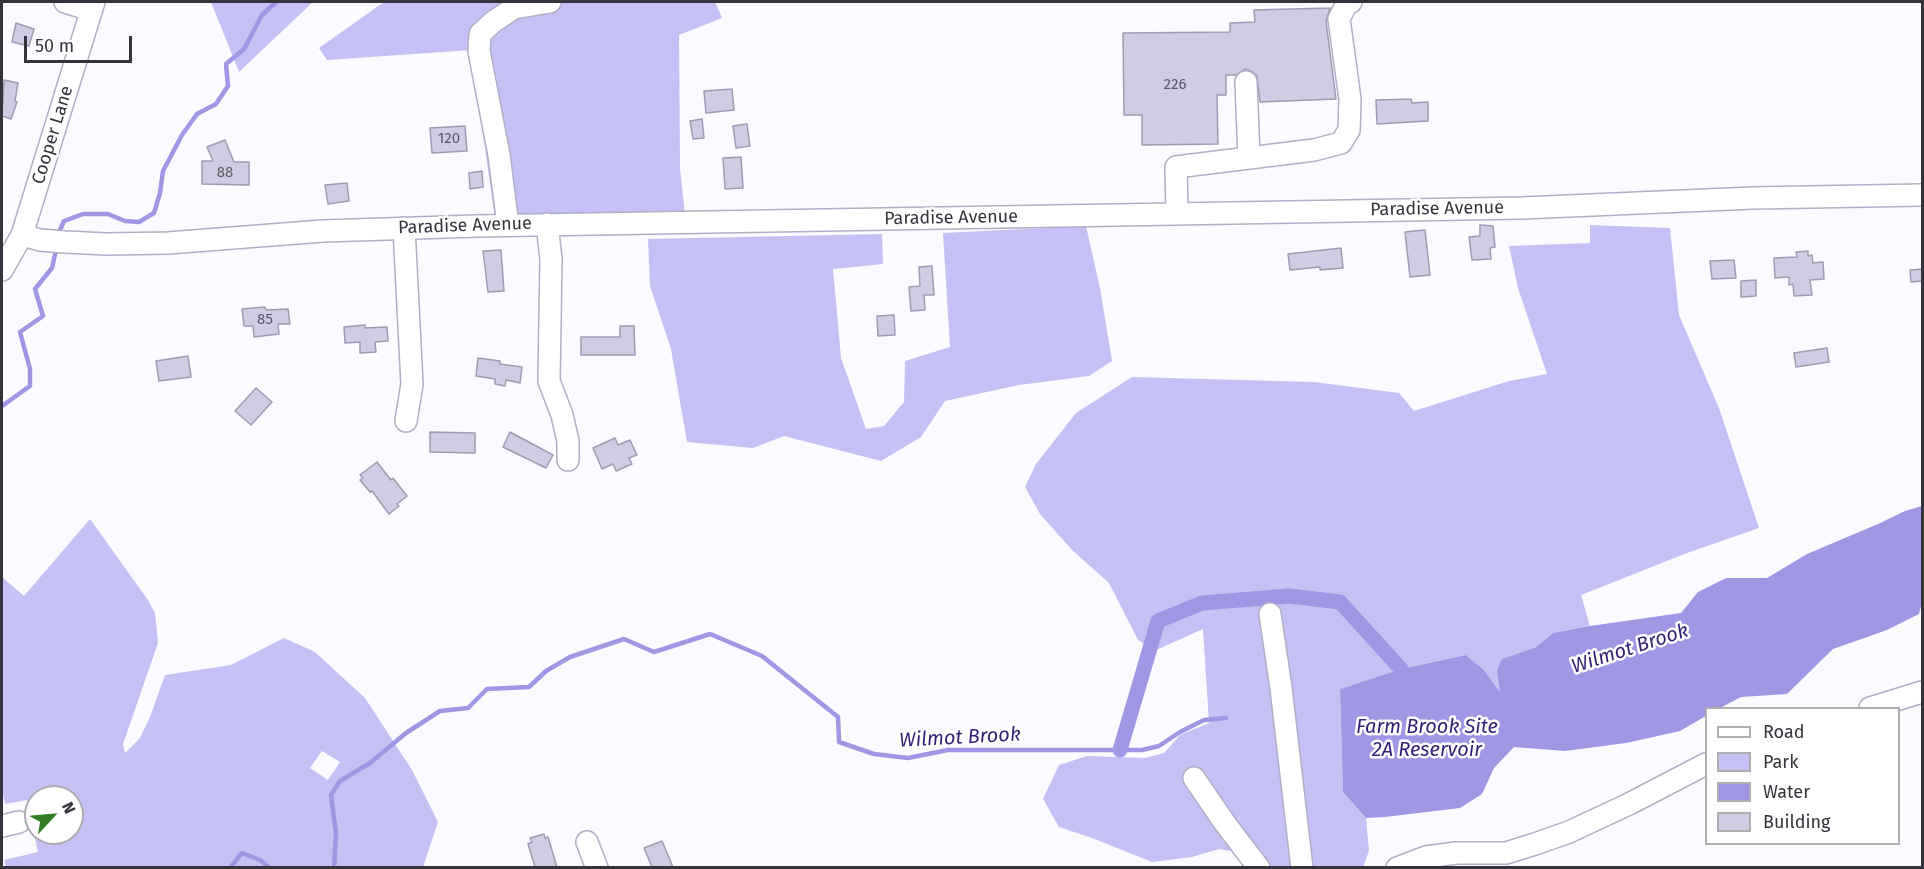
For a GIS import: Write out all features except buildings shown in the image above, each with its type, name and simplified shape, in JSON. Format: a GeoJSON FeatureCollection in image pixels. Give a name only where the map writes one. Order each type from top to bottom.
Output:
{"type":"FeatureCollection","features":[{"type":"Feature","properties":{"kind":"street"},"geometry":{"type":"LineString","coordinates":[[65,2],[92,6]]}},
{"type":"Feature","properties":{"kind":"street"},"geometry":{"type":"LineString","coordinates":[[508,225],[500,155],[479,51],[480,34],[492,22],[514,8],[550,2]]}},
{"type":"Feature","properties":{"kind":"street"},"geometry":{"type":"LineString","coordinates":[[1177,213],[1176,167],[1314,150],[1341,144],[1349,130],[1350,99],[1339,19],[1347,3],[1352,2]]}},
{"type":"Feature","properties":{"kind":"street","name":"Cooper Lane"},"geometry":{"type":"LineString","coordinates":[[22,235],[92,6]]}},
{"type":"Feature","properties":{"kind":"street"},"geometry":{"type":"LineString","coordinates":[[1246,82],[1249,158]]}},
{"type":"Feature","properties":{"kind":"street","name":"Paradise Avenue"},"geometry":{"type":"LineString","coordinates":[[22,235],[40,240],[75,243],[168,243],[323,231],[508,225],[1522,208],[1753,198],[1923,195]]}},
{"type":"Feature","properties":{"kind":"street"},"geometry":{"type":"LineString","coordinates":[[547,224],[551,260],[549,381],[562,415],[568,441],[568,460]]}},
{"type":"Feature","properties":{"kind":"street"},"geometry":{"type":"LineString","coordinates":[[404,228],[412,384],[406,422]]}},
{"type":"Feature","properties":{"kind":"street"},"geometry":{"type":"LineString","coordinates":[[2,270],[22,235]]}},
{"type":"Feature","properties":{"kind":"street"},"geometry":{"type":"LineString","coordinates":[[1270,614],[1302,867]]}},
{"type":"Feature","properties":{"kind":"street"},"geometry":{"type":"LineString","coordinates":[[1873,707],[1923,692]]}},
{"type":"Feature","properties":{"kind":"street"},"geometry":{"type":"LineString","coordinates":[[1397,867],[1426,857],[1456,853],[1506,853],[1535,844],[1569,832],[1705,765]]}},
{"type":"Feature","properties":{"kind":"street"},"geometry":{"type":"LineString","coordinates":[[1194,778],[1259,867]]}},
{"type":"Feature","properties":{"kind":"street"},"geometry":{"type":"LineString","coordinates":[[587,842],[597,867]]}},
{"type":"Feature","properties":{"kind":"green space"},"geometry":{"type":"Polygon","coordinates":[[[211,2],[313,2],[239,72],[211,2]]]}},
{"type":"Feature","properties":{"kind":"green space"},"geometry":{"type":"Polygon","coordinates":[[[384,2],[715,2],[722,18],[679,35],[680,168],[685,215],[495,218],[471,50],[327,60],[319,48],[384,2]]]}},
{"type":"Feature","properties":{"kind":"green space"},"geometry":{"type":"Polygon","coordinates":[[[1590,225],[1670,228],[1679,315],[1719,408],[1759,528],[1687,553],[1581,595],[1590,626],[1553,633],[1536,647],[1502,659],[1501,693],[1484,670],[1466,655],[1401,669],[1340,689],[1343,792],[1366,818],[1369,851],[1363,867],[1262,867],[1253,855],[1219,849],[1192,857],[1152,862],[1059,827],[1043,799],[1059,765],[1087,756],[1145,758],[1164,753],[1180,735],[1209,723],[1203,629],[1154,651],[1138,640],[1109,583],[1072,550],[1040,514],[1025,487],[1036,464],[1076,413],[1132,377],[1314,382],[1399,393],[1414,411],[1509,381],[1547,374],[1518,288],[1509,246],[1590,243],[1590,225]]]}},
{"type":"Feature","properties":{"kind":"green space"},"geometry":{"type":"Polygon","coordinates":[[[1086,226],[1100,288],[1112,361],[1089,376],[1019,385],[945,401],[921,437],[881,461],[784,436],[753,448],[687,442],[671,349],[650,286],[648,239],[882,234],[883,264],[833,269],[841,358],[866,429],[884,426],[904,402],[905,361],[950,347],[943,233],[1086,226]]]}},
{"type":"Feature","properties":{"kind":"green space"},"geometry":{"type":"Polygon","coordinates":[[[90,519],[148,600],[155,613],[158,643],[123,744],[125,753],[140,738],[165,675],[231,665],[284,638],[315,652],[365,698],[412,770],[438,822],[423,867],[6,867],[4,860],[38,852],[37,845],[84,845],[84,785],[24,785],[24,801],[5,804],[2,790],[2,577],[24,596],[90,519]],[[322,751],[310,768],[328,780],[340,762],[322,751]]]}},
{"type":"Feature","properties":{"kind":"water","name":"Farm Brook Site 2A Reservoir"},"geometry":{"type":"Polygon","coordinates":[[[1922,506],[1922,602],[1919,614],[1887,630],[1833,649],[1787,694],[1741,697],[1722,707],[1705,707],[1705,717],[1680,731],[1626,743],[1565,751],[1514,747],[1494,768],[1482,794],[1460,808],[1366,818],[1343,792],[1340,689],[1401,669],[1466,655],[1484,670],[1500,692],[1497,671],[1502,659],[1536,647],[1553,633],[1681,613],[1698,592],[1726,578],[1767,578],[1807,554],[1905,511],[1922,506]]]}},
{"type":"Feature","properties":{"kind":"waterway"},"geometry":{"type":"LineString","coordinates":[[59,232],[64,221],[83,214],[108,214],[125,221],[139,222],[154,213],[163,171],[182,135],[197,114],[216,104],[228,86],[226,64],[244,49],[262,15],[276,2]]}},
{"type":"Feature","properties":{"kind":"waterway"},"geometry":{"type":"LineString","coordinates":[[2,406],[30,386],[30,369],[20,332],[43,316],[35,289],[52,268],[56,250]]}},
{"type":"Feature","properties":{"kind":"waterway"},"geometry":{"type":"LineString","coordinates":[[1120,750],[1158,621],[1202,603],[1289,596],[1340,602],[1401,669],[1407,687]]}},
{"type":"Feature","properties":{"kind":"waterway","name":"Wilmot Brook"},"geometry":{"type":"LineString","coordinates":[[334,868],[336,833],[331,795],[340,781],[370,763],[406,733],[440,711],[468,708],[487,689],[529,687],[546,671],[570,657],[624,639],[654,652],[710,634],[762,656],[838,717],[839,742],[874,754],[908,758],[948,750],[1142,750],[1159,746],[1204,720],[1226,718]]}},
{"type":"Feature","properties":{"kind":"waterway","name":"Wilmot Brook"},"geometry":{"type":"LineString","coordinates":[[230,868],[242,853],[260,860],[270,868]]}}]}
